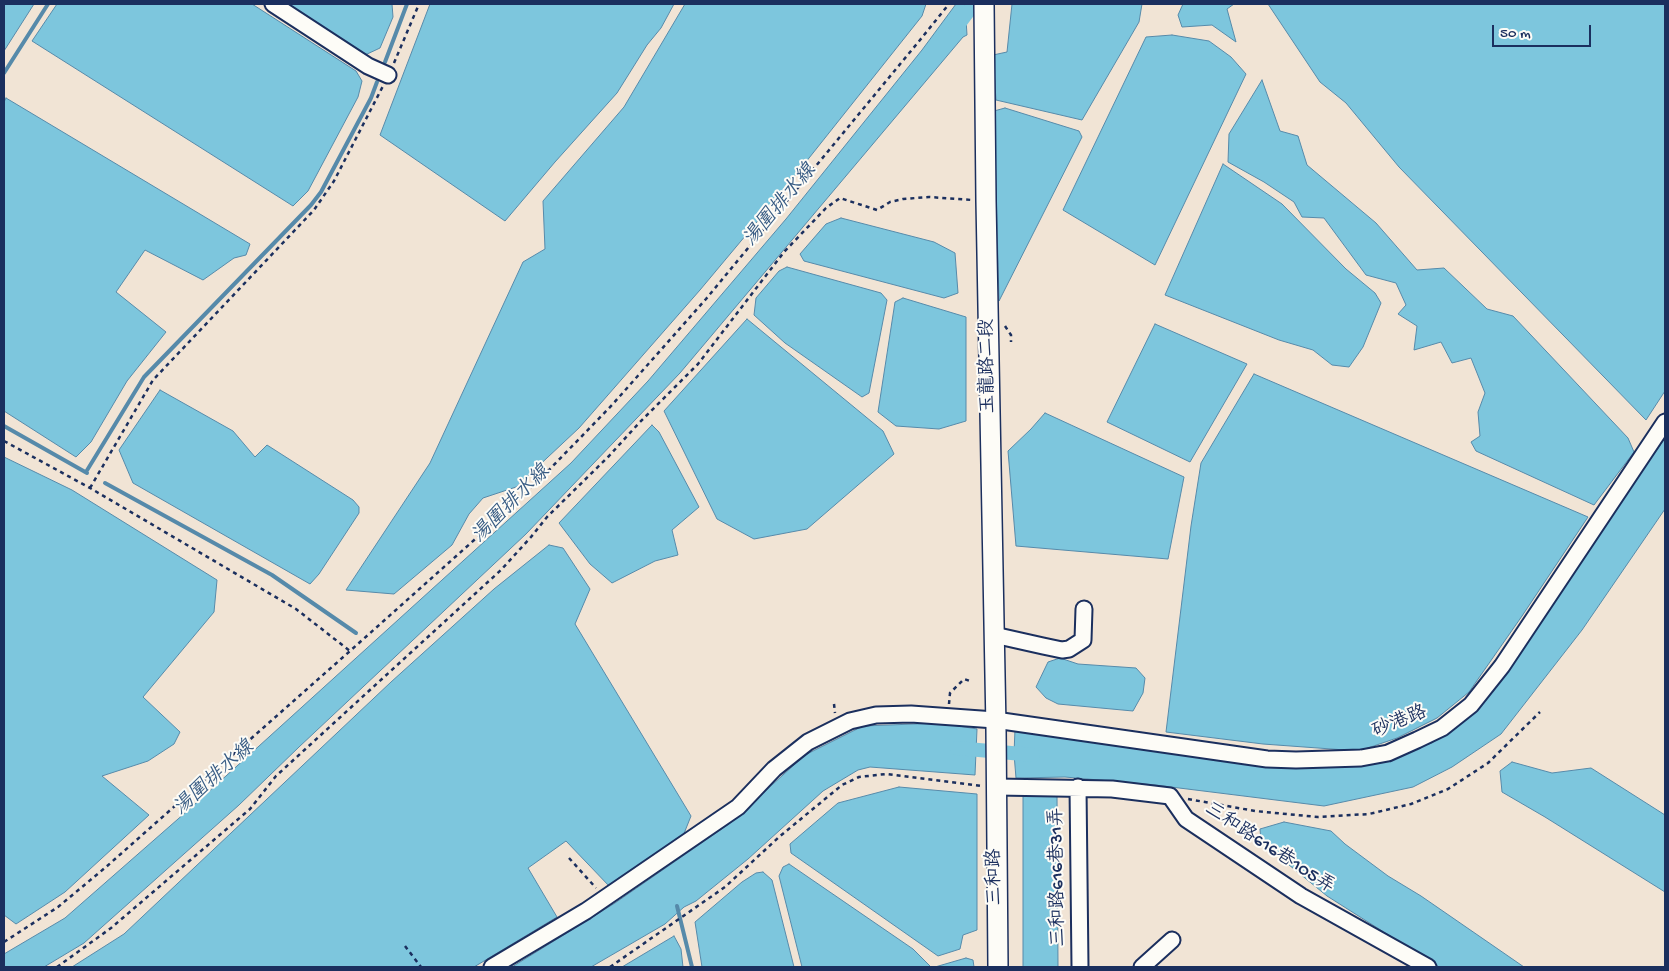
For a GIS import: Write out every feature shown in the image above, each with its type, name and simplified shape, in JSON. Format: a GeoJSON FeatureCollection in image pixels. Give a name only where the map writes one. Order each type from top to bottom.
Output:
{"type":"FeatureCollection","features":[{"type":"Feature","properties":{"kind":"main road","name":"玉龍路二段"},"geometry":{"type":"LineString","coordinates":[[984,4],[996,724]]}},
{"type":"Feature","properties":{"kind":"main road","name":"三和路"},"geometry":{"type":"LineString","coordinates":[[996,724],[998,967]]}},
{"type":"Feature","properties":{"kind":"street"},"geometry":{"type":"LineString","coordinates":[[273,4],[368,66],[388,75]]}},
{"type":"Feature","properties":{"kind":"street","name":"砂港路"},"geometry":{"type":"LineString","coordinates":[[492,967],[606,898],[738,807],[774,769],[808,742],[850,721],[876,715],[949,716],[1267,760],[1361,758],[1388,753],[1417,740],[1442,728],[1471,705],[1502,666],[1586,543],[1665,422]]}},
{"type":"Feature","properties":{"kind":"street"},"geometry":{"type":"LineString","coordinates":[[994,635],[1062,650],[1069,649],[1083,640],[1084,609]]}},
{"type":"Feature","properties":{"kind":"street"},"geometry":{"type":"LineString","coordinates":[[996,787],[1078,787],[1170,796]]}},
{"type":"Feature","properties":{"kind":"street","name":"三和路616巷31弄"},"geometry":{"type":"LineString","coordinates":[[1078,787],[1080,967]]}},
{"type":"Feature","properties":{"kind":"street","name":"三和路616巷105弄"},"geometry":{"type":"LineString","coordinates":[[1170,796],[1186,819],[1301,896],[1428,967]]}},
{"type":"Feature","properties":{"kind":"street"},"geometry":{"type":"LineString","coordinates":[[1142,967],[1172,940]]}},
{"type":"Feature","properties":{"kind":"path"},"geometry":{"type":"LineString","coordinates":[[90,488],[153,380],[314,210],[334,181],[388,75],[419,4]]}},
{"type":"Feature","properties":{"kind":"path"},"geometry":{"type":"LineString","coordinates":[[4,942],[58,907],[106,867],[526,492],[612,404],[706,299],[949,4]]}},
{"type":"Feature","properties":{"kind":"path"},"geometry":{"type":"LineString","coordinates":[[57,967],[111,928],[250,809],[276,776],[500,570],[547,517],[698,364],[784,252],[826,208],[840,198],[877,210],[890,202],[928,197],[986,201]]}},
{"type":"Feature","properties":{"kind":"path"},"geometry":{"type":"LineString","coordinates":[[4,441],[90,488],[296,609],[350,651]]}},
{"type":"Feature","properties":{"kind":"path"},"geometry":{"type":"LineString","coordinates":[[949,716],[950,693],[964,679],[970,682]]}},
{"type":"Feature","properties":{"kind":"path"},"geometry":{"type":"LineString","coordinates":[[1170,796],[1255,811],[1318,817],[1368,814],[1411,804],[1448,789],[1488,762],[1540,712]]}},
{"type":"Feature","properties":{"kind":"path"},"geometry":{"type":"LineString","coordinates":[[610,967],[724,887],[779,837],[842,785],[859,777],[886,774],[996,787]]}},
{"type":"Feature","properties":{"kind":"path"},"geometry":{"type":"LineString","coordinates":[[569,858],[606,898]]}},
{"type":"Feature","properties":{"kind":"path"},"geometry":{"type":"LineString","coordinates":[[405,946],[421,967]]}},
{"type":"Feature","properties":{"kind":"water"},"geometry":{"type":"Polygon","coordinates":[[[4,4],[34,4],[4,51],[4,4]]]}},
{"type":"Feature","properties":{"kind":"water"},"geometry":{"type":"Polygon","coordinates":[[[57,4],[252,4],[356,71],[362,81],[358,97],[308,191],[293,206],[32,41],[57,4]]]}},
{"type":"Feature","properties":{"kind":"water"},"geometry":{"type":"Polygon","coordinates":[[[284,4],[392,4],[393,17],[380,48],[365,55],[284,4]]]}},
{"type":"Feature","properties":{"kind":"water"},"geometry":{"type":"Polygon","coordinates":[[[430,4],[674,4],[661,28],[647,45],[617,93],[505,221],[380,135],[430,4]]]}},
{"type":"Feature","properties":{"kind":"water"},"geometry":{"type":"Polygon","coordinates":[[[685,4],[926,4],[922,16],[782,192],[700,290],[579,428],[516,487],[483,498],[469,514],[452,545],[394,594],[346,590],[430,463],[523,262],[545,249],[543,201],[624,107],[685,4]]]}},
{"type":"Feature","properties":{"kind":"water"},"geometry":{"type":"Polygon","coordinates":[[[956,4],[965,4],[967,35],[963,37],[680,373],[526,534],[239,805],[84,943],[44,967],[4,967],[4,954],[65,918],[194,805],[571,463],[648,381],[786,219],[922,50],[956,4]]]}},
{"type":"Feature","properties":{"kind":"water"},"geometry":{"type":"Polygon","coordinates":[[[1012,4],[1142,4],[1139,22],[1082,120],[996,100],[993,55],[1007,52],[1012,4]]]}},
{"type":"Feature","properties":{"kind":"water"},"geometry":{"type":"Polygon","coordinates":[[[1183,4],[1234,4],[1227,9],[1236,42],[1212,25],[1182,27],[1178,15],[1183,4]]]}},
{"type":"Feature","properties":{"kind":"water"},"geometry":{"type":"Polygon","coordinates":[[[1268,4],[1665,4],[1665,391],[1646,420],[1399,167],[1346,103],[1320,82],[1268,4]]]}},
{"type":"Feature","properties":{"kind":"water"},"geometry":{"type":"Polygon","coordinates":[[[1172,35],[1209,41],[1231,57],[1246,74],[1155,265],[1063,210],[1146,37],[1172,35]]]}},
{"type":"Feature","properties":{"kind":"water"},"geometry":{"type":"Polygon","coordinates":[[[1262,80],[1280,131],[1298,136],[1307,165],[1376,223],[1417,270],[1444,268],[1487,309],[1513,316],[1628,438],[1634,452],[1594,505],[1476,451],[1471,442],[1480,436],[1478,412],[1485,393],[1471,358],[1452,363],[1441,342],[1414,350],[1417,326],[1398,314],[1406,305],[1396,283],[1366,275],[1324,218],[1302,217],[1294,202],[1264,182],[1228,162],[1229,134],[1262,80]]]}},
{"type":"Feature","properties":{"kind":"water"},"geometry":{"type":"Polygon","coordinates":[[[6,98],[250,244],[246,255],[234,258],[203,280],[145,250],[116,292],[166,332],[127,381],[91,442],[76,457],[4,411],[4,102],[6,98]]]}},
{"type":"Feature","properties":{"kind":"water"},"geometry":{"type":"Polygon","coordinates":[[[1005,108],[1079,131],[1082,137],[999,301],[994,111],[1005,108]]]}},
{"type":"Feature","properties":{"kind":"water"},"geometry":{"type":"Polygon","coordinates":[[[1223,164],[1282,204],[1346,269],[1375,293],[1381,303],[1363,347],[1349,367],[1332,365],[1313,350],[1279,340],[1165,295],[1223,164]]]}},
{"type":"Feature","properties":{"kind":"water"},"geometry":{"type":"Polygon","coordinates":[[[841,218],[934,242],[955,253],[958,293],[944,298],[804,261],[800,254],[826,224],[841,218]]]}},
{"type":"Feature","properties":{"kind":"water"},"geometry":{"type":"Polygon","coordinates":[[[787,267],[881,293],[887,300],[869,393],[862,397],[785,343],[754,315],[756,298],[779,271],[787,267]]]}},
{"type":"Feature","properties":{"kind":"water"},"geometry":{"type":"Polygon","coordinates":[[[903,298],[966,317],[966,421],[939,429],[896,426],[878,412],[895,302],[903,298]]]}},
{"type":"Feature","properties":{"kind":"water"},"geometry":{"type":"Polygon","coordinates":[[[747,319],[883,431],[894,454],[807,529],[754,539],[717,519],[664,411],[747,319]]]}},
{"type":"Feature","properties":{"kind":"water"},"geometry":{"type":"Polygon","coordinates":[[[1155,324],[1247,364],[1190,462],[1107,422],[1155,324]]]}},
{"type":"Feature","properties":{"kind":"water"},"geometry":{"type":"Polygon","coordinates":[[[1254,374],[1588,517],[1469,692],[1437,718],[1397,738],[1359,751],[1263,744],[1166,732],[1191,526],[1201,463],[1254,374]]]}},
{"type":"Feature","properties":{"kind":"water"},"geometry":{"type":"Polygon","coordinates":[[[160,390],[233,431],[255,457],[267,445],[353,500],[359,507],[359,513],[319,574],[310,584],[133,483],[119,450],[160,390]]]}},
{"type":"Feature","properties":{"kind":"water"},"geometry":{"type":"Polygon","coordinates":[[[1045,413],[1184,477],[1168,559],[1016,546],[1008,451],[1045,413]]]}},
{"type":"Feature","properties":{"kind":"water"},"geometry":{"type":"Polygon","coordinates":[[[652,425],[659,432],[699,507],[672,530],[678,555],[655,561],[612,583],[590,564],[559,523],[652,425]]]}},
{"type":"Feature","properties":{"kind":"water"},"geometry":{"type":"Polygon","coordinates":[[[1665,438],[1665,509],[1582,630],[1501,734],[1452,767],[1413,787],[1324,806],[1155,785],[1065,777],[1016,778],[1014,754],[1015,729],[1260,764],[1335,767],[1377,760],[1432,743],[1474,711],[1665,438]]]}},
{"type":"Feature","properties":{"kind":"water"},"geometry":{"type":"Polygon","coordinates":[[[4,457],[72,490],[217,580],[214,612],[143,697],[180,732],[174,744],[148,761],[102,776],[149,815],[65,892],[16,924],[4,915],[4,457]]]}},
{"type":"Feature","properties":{"kind":"water"},"geometry":{"type":"Polygon","coordinates":[[[549,545],[563,548],[590,589],[575,624],[691,816],[683,836],[610,887],[566,841],[528,868],[557,917],[474,967],[72,967],[124,934],[391,682],[494,589],[549,545]]]}},
{"type":"Feature","properties":{"kind":"water"},"geometry":{"type":"Polygon","coordinates":[[[1060,658],[1078,664],[1136,668],[1145,678],[1143,693],[1133,711],[1058,704],[1046,698],[1036,687],[1048,662],[1060,658]]]}},
{"type":"Feature","properties":{"kind":"water"},"geometry":{"type":"Polygon","coordinates":[[[940,723],[977,729],[975,775],[870,767],[858,770],[823,791],[748,859],[696,901],[684,907],[665,924],[591,967],[512,967],[615,903],[729,824],[805,755],[863,726],[940,723]]]}},
{"type":"Feature","properties":{"kind":"water"},"geometry":{"type":"Polygon","coordinates":[[[1512,762],[1552,773],[1591,768],[1665,815],[1665,892],[1502,792],[1500,771],[1512,762]]]}},
{"type":"Feature","properties":{"kind":"water"},"geometry":{"type":"Polygon","coordinates":[[[899,787],[977,794],[977,930],[963,935],[960,949],[938,956],[791,853],[790,844],[838,803],[899,787]]]}},
{"type":"Feature","properties":{"kind":"water"},"geometry":{"type":"Polygon","coordinates":[[[1023,794],[1057,795],[1058,967],[1023,967],[1023,794]]]}},
{"type":"Feature","properties":{"kind":"water"},"geometry":{"type":"Polygon","coordinates":[[[1284,822],[1331,831],[1345,844],[1388,876],[1421,896],[1524,967],[1439,967],[1327,896],[1261,842],[1260,829],[1284,822]]]}},
{"type":"Feature","properties":{"kind":"water"},"geometry":{"type":"Polygon","coordinates":[[[789,864],[913,949],[931,967],[802,967],[779,876],[783,867],[789,864]]]}},
{"type":"Feature","properties":{"kind":"water"},"geometry":{"type":"Polygon","coordinates":[[[763,872],[772,880],[794,967],[702,967],[695,922],[742,882],[756,873],[763,872]]]}},
{"type":"Feature","properties":{"kind":"water"},"geometry":{"type":"Polygon","coordinates":[[[674,936],[681,949],[683,967],[622,967],[674,936]]]}},
{"type":"Feature","properties":{"kind":"water"},"geometry":{"type":"Polygon","coordinates":[[[966,958],[973,960],[974,967],[935,967],[966,958]]]}},
{"type":"Feature","properties":{"kind":"waterway"},"geometry":{"type":"LineString","coordinates":[[4,73],[48,4]]}},
{"type":"Feature","properties":{"kind":"waterway"},"geometry":{"type":"LineString","coordinates":[[385,62],[407,4]]}},
{"type":"Feature","properties":{"kind":"waterway","name":"湯圍排水線"},"geometry":{"type":"LineString","coordinates":[[955,29],[974,4]]}},
{"type":"Feature","properties":{"kind":"waterway"},"geometry":{"type":"LineString","coordinates":[[86,472],[144,377],[311,205],[321,192],[371,98],[377,82]]}},
{"type":"Feature","properties":{"kind":"waterway"},"geometry":{"type":"LineString","coordinates":[[4,426],[87,473]]}},
{"type":"Feature","properties":{"kind":"waterway"},"geometry":{"type":"LineString","coordinates":[[105,483],[272,575],[356,633]]}},
{"type":"Feature","properties":{"kind":"waterway"},"geometry":{"type":"LineString","coordinates":[[957,748],[1033,755]]}},
{"type":"Feature","properties":{"kind":"waterway"},"geometry":{"type":"LineString","coordinates":[[677,906],[692,967]]}}]}
